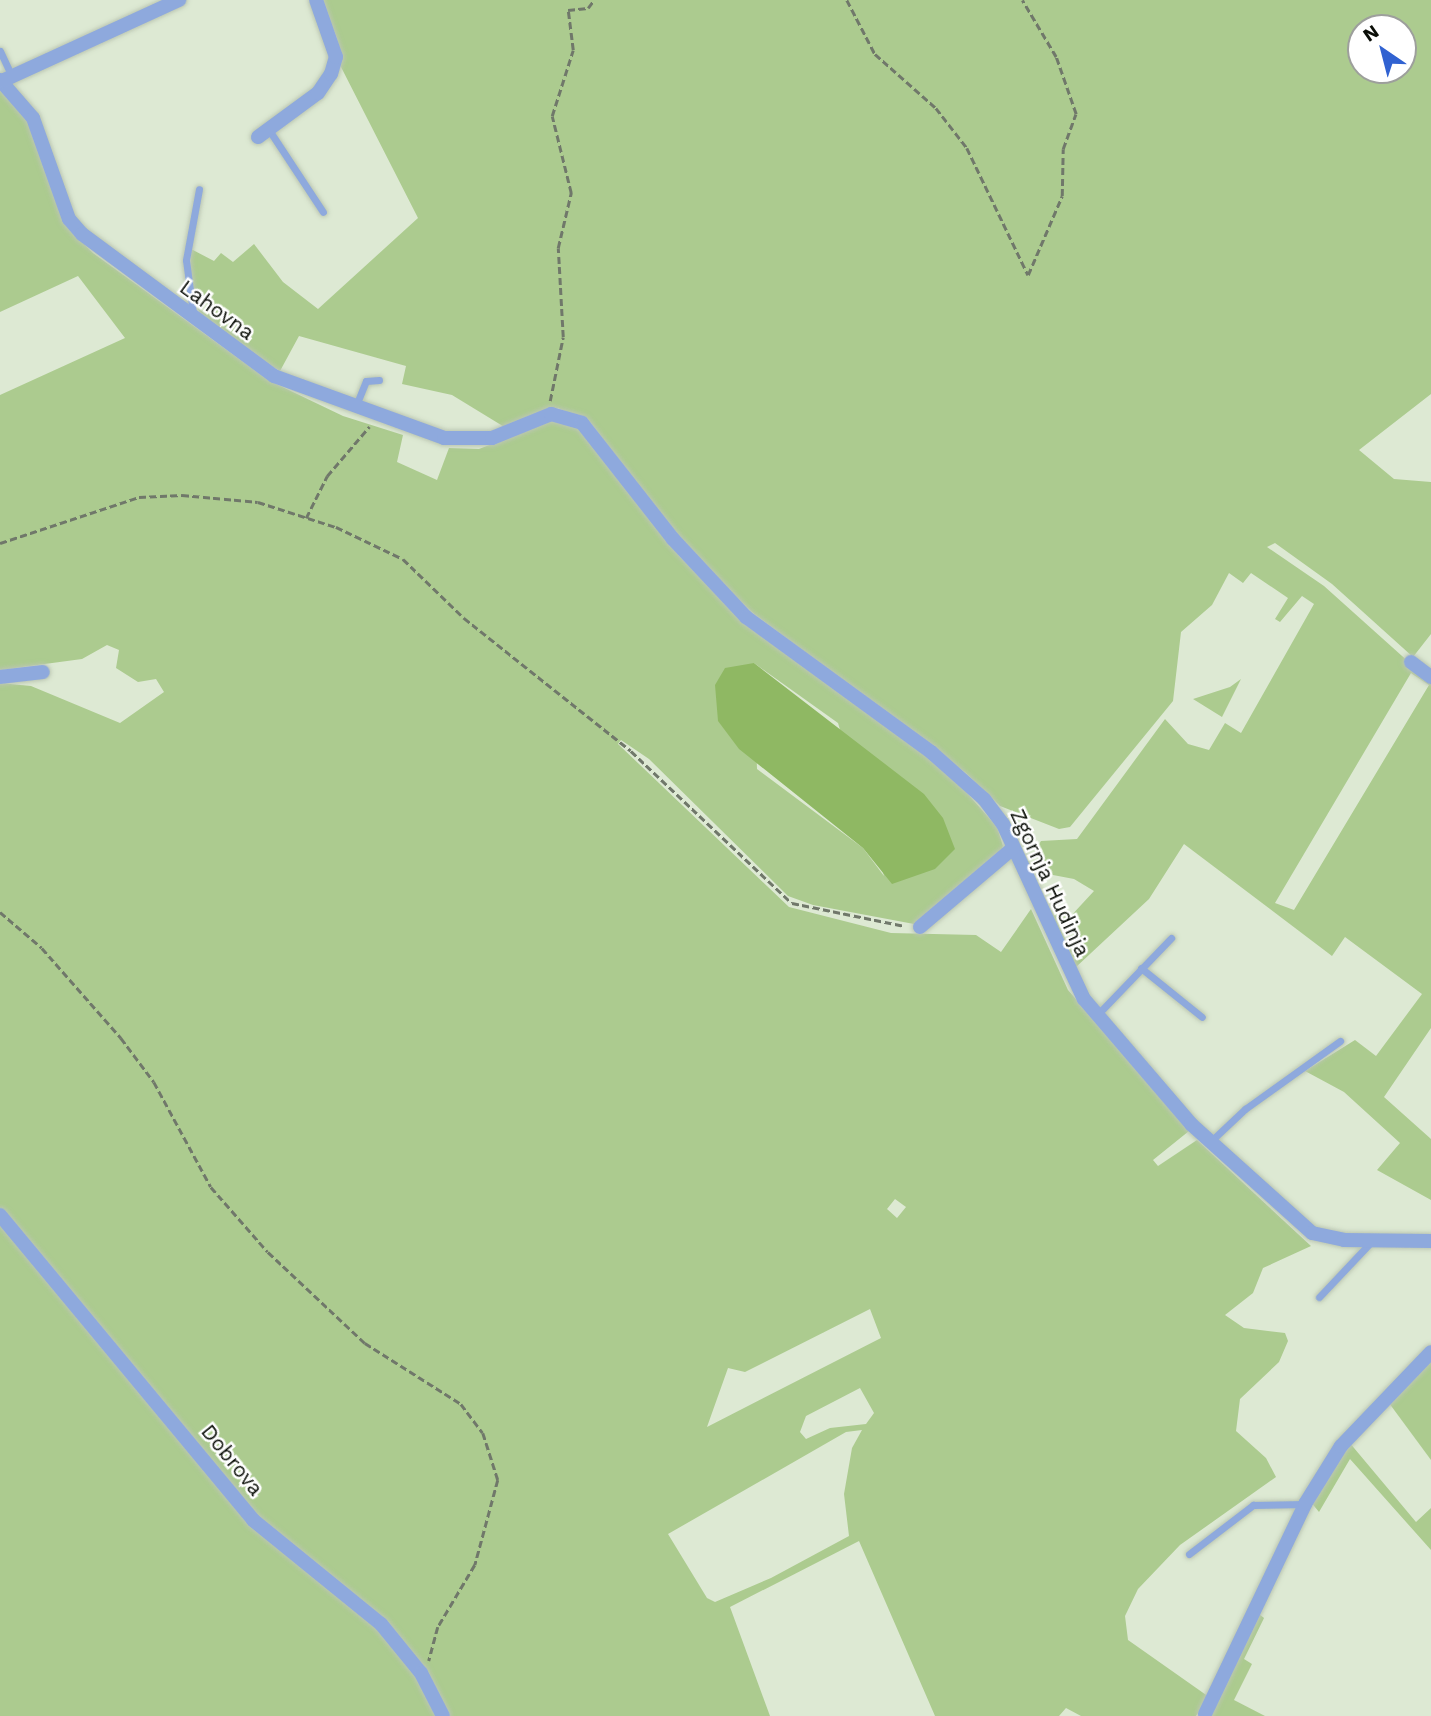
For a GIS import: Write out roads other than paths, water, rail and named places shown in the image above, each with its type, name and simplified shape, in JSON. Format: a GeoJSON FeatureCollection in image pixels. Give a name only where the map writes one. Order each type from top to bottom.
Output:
{"type":"FeatureCollection","features":[{"type":"Feature","properties":{"kind":"street"},"geometry":{"type":"LineString","coordinates":[[4,78],[46,64],[177,0]]}},
{"type":"Feature","properties":{"kind":"street"},"geometry":{"type":"LineString","coordinates":[[263,133],[318,93],[331,74],[336,57],[316,0]]}},
{"type":"Feature","properties":{"kind":"street","name":"Lahovna"},"geometry":{"type":"LineString","coordinates":[[4,78],[33,118],[69,219],[97,248],[194,321],[274,376],[355,409],[444,439],[510,432],[551,414]]}},
{"type":"Feature","properties":{"kind":"street","name":"Zgornja Hudinja"},"geometry":{"type":"LineString","coordinates":[[551,414],[582,423],[673,539],[746,617],[931,752],[984,800],[1013,848],[1052,940],[1096,1016],[1211,1142],[1312,1233],[1344,1240],[1374,1238],[1431,1241]]}},
{"type":"Feature","properties":{"kind":"street"},"geometry":{"type":"LineString","coordinates":[[1411,662],[1431,676]]}},
{"type":"Feature","properties":{"kind":"street"},"geometry":{"type":"LineString","coordinates":[[0,677],[43,672]]}},
{"type":"Feature","properties":{"kind":"street"},"geometry":{"type":"LineString","coordinates":[[920,927],[1013,848]]}},
{"type":"Feature","properties":{"kind":"street","name":"Dobrova"},"geometry":{"type":"LineString","coordinates":[[0,1215],[253,1520],[381,1624],[421,1673],[443,1716]]}},
{"type":"Feature","properties":{"kind":"street"},"geometry":{"type":"LineString","coordinates":[[1205,1714],[1305,1504],[1341,1446],[1431,1352]]}},
{"type":"Feature","properties":{"kind":"lane"},"geometry":{"type":"LineString","coordinates":[[0,51],[4,78]]}},
{"type":"Feature","properties":{"kind":"lane"},"geometry":{"type":"LineString","coordinates":[[263,133],[323,212]]}},
{"type":"Feature","properties":{"kind":"lane"},"geometry":{"type":"LineString","coordinates":[[194,321],[186,260],[199,189]]}},
{"type":"Feature","properties":{"kind":"lane"},"geometry":{"type":"LineString","coordinates":[[355,409],[366,381],[379,380]]}},
{"type":"Feature","properties":{"kind":"lane"},"geometry":{"type":"LineString","coordinates":[[1096,1016],[1171,938]]}},
{"type":"Feature","properties":{"kind":"lane"},"geometry":{"type":"LineString","coordinates":[[1141,968],[1202,1017]]}},
{"type":"Feature","properties":{"kind":"lane"},"geometry":{"type":"LineString","coordinates":[[1211,1142],[1245,1109],[1340,1041]]}},
{"type":"Feature","properties":{"kind":"lane"},"geometry":{"type":"LineString","coordinates":[[1319,1297],[1374,1238]]}},
{"type":"Feature","properties":{"kind":"lane"},"geometry":{"type":"LineString","coordinates":[[1189,1554],[1253,1505],[1305,1504]]}}]}
